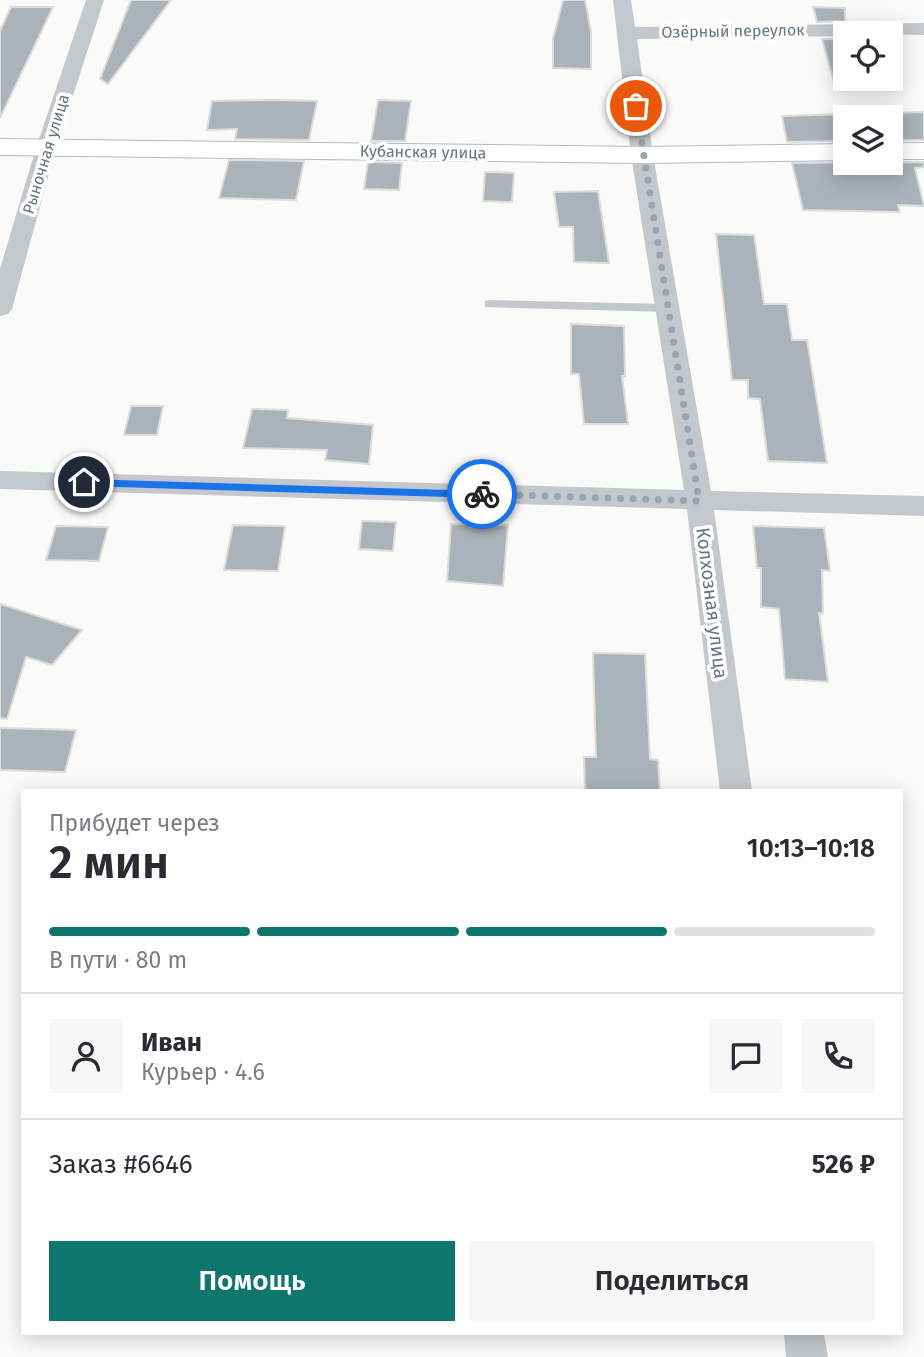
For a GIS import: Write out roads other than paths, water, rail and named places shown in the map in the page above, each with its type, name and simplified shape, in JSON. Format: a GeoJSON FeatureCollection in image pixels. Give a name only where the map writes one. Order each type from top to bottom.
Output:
{"type":"FeatureCollection","features":[{"type":"Feature","properties":{"kind":"street","name":"Рыночная улица"},"geometry":{"type":"LineString","coordinates":[[0,309],[46,148],[94,0]]}},
{"type":"Feature","properties":{"kind":"street","name":"Колхозная улица"},"geometry":{"type":"LineString","coordinates":[[622,0],[642,155],[699,501],[736,789]]}},
{"type":"Feature","properties":{"kind":"street","name":"Озёрный переулок"},"geometry":{"type":"LineString","coordinates":[[626,33],[924,29]]}},
{"type":"Feature","properties":{"kind":"street","name":"Кубанская улица"},"geometry":{"type":"LineString","coordinates":[[0,147],[642,155],[833,152]]}},
{"type":"Feature","properties":{"kind":"street"},"geometry":{"type":"LineString","coordinates":[[903,151],[924,151]]}},
{"type":"Feature","properties":{"kind":"street"},"geometry":{"type":"LineString","coordinates":[[0,480],[924,506]]}},
{"type":"Feature","properties":{"kind":"street"},"geometry":{"type":"LineString","coordinates":[[804,1335],[807,1357]]}},
{"type":"Feature","properties":{"kind":"lane"},"geometry":{"type":"LineString","coordinates":[[489,304],[667,308]]}}]}
